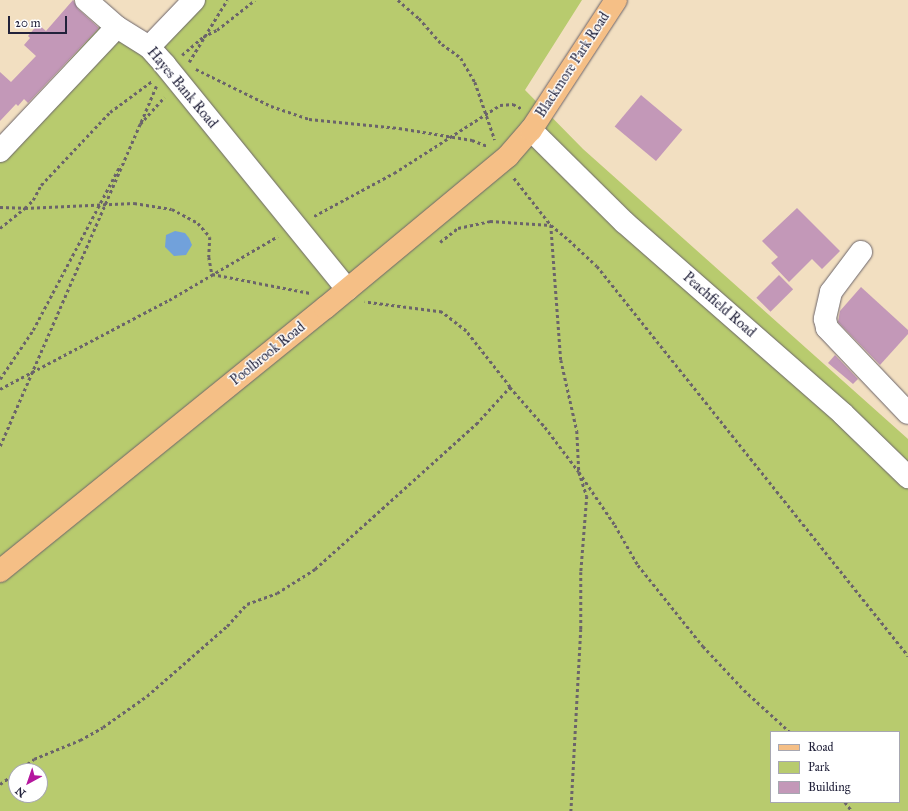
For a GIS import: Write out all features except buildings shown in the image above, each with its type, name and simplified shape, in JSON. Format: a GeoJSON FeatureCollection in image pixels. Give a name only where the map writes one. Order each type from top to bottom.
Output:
{"type":"FeatureCollection","features":[{"type":"Feature","properties":{"kind":"main road","name":"Blackmore Park Road"},"geometry":{"type":"LineString","coordinates":[[531,130],[616,0]]}},
{"type":"Feature","properties":{"kind":"main road","name":"Poolbrook Road"},"geometry":{"type":"LineString","coordinates":[[0,571],[325,308],[501,161],[531,130]]}},
{"type":"Feature","properties":{"kind":"street","name":"Hayes Bank Road"},"geometry":{"type":"LineString","coordinates":[[86,0],[118,27],[149,47],[176,70],[295,226],[347,289]]}},
{"type":"Feature","properties":{"kind":"street"},"geometry":{"type":"LineString","coordinates":[[149,47],[194,0]]}},
{"type":"Feature","properties":{"kind":"street"},"geometry":{"type":"LineString","coordinates":[[0,150],[118,27]]}},
{"type":"Feature","properties":{"kind":"street","name":"Peachfield Road"},"geometry":{"type":"LineString","coordinates":[[531,130],[624,222],[843,414],[908,478]]}},
{"type":"Feature","properties":{"kind":"street"},"geometry":{"type":"LineString","coordinates":[[861,252],[831,292],[825,319],[827,328],[908,413]]}},
{"type":"Feature","properties":{"kind":"path"},"geometry":{"type":"LineString","coordinates":[[0,446],[103,206],[140,124],[176,70],[205,35],[227,0]]}},
{"type":"Feature","properties":{"kind":"path"},"geometry":{"type":"LineString","coordinates":[[140,124],[176,70],[178,58],[205,35],[217,30],[255,0]]}},
{"type":"Feature","properties":{"kind":"path"},"geometry":{"type":"LineString","coordinates":[[398,0],[419,18],[442,44],[461,58],[475,82],[501,161]]}},
{"type":"Feature","properties":{"kind":"path"},"geometry":{"type":"LineString","coordinates":[[0,228],[33,200],[41,185],[110,112],[158,76],[176,70],[308,120],[399,128],[452,136],[489,147],[551,225],[597,266],[908,656]]}},
{"type":"Feature","properties":{"kind":"path"},"geometry":{"type":"LineString","coordinates":[[0,389],[33,370],[169,300],[295,226],[394,173],[500,105]]}},
{"type":"Feature","properties":{"kind":"path"},"geometry":{"type":"LineString","coordinates":[[0,207],[25,208],[79,204],[103,206],[134,203],[172,209],[198,224],[210,237],[209,256],[212,274]]}},
{"type":"Feature","properties":{"kind":"path"},"geometry":{"type":"LineString","coordinates":[[0,379],[33,330],[103,206]]}},
{"type":"Feature","properties":{"kind":"path"},"geometry":{"type":"LineString","coordinates":[[435,246],[458,228],[490,221],[551,225]]}},
{"type":"Feature","properties":{"kind":"path"},"geometry":{"type":"LineString","coordinates":[[551,225],[561,360],[577,431],[579,472],[586,496],[572,811]]}},
{"type":"Feature","properties":{"kind":"path"},"geometry":{"type":"LineString","coordinates":[[212,274],[315,294],[325,308]]}},
{"type":"Feature","properties":{"kind":"path"},"geometry":{"type":"LineString","coordinates":[[369,297],[363,302],[391,303],[442,312],[466,331],[510,387],[546,427],[615,525],[638,565],[703,646],[744,690],[789,731]]}},
{"type":"Feature","properties":{"kind":"path"},"geometry":{"type":"LineString","coordinates":[[29,763],[34,759],[80,740],[103,727],[147,696],[227,626],[247,604],[277,594],[315,569],[476,424],[510,387]]}},
{"type":"Feature","properties":{"kind":"path"},"geometry":{"type":"LineString","coordinates":[[845,803],[852,811]]}},
{"type":"Feature","properties":{"kind":"green space"},"geometry":{"type":"Polygon","coordinates":[[[181,0],[582,0],[525,90],[583,149],[908,439],[908,811],[0,811],[0,138],[102,24],[145,36],[181,0]]]}},
{"type":"Feature","properties":{"kind":"water"},"geometry":{"type":"Polygon","coordinates":[[[175,231],[185,233],[189,238],[192,245],[186,255],[174,256],[165,247],[166,235],[175,231]]]}}]}
